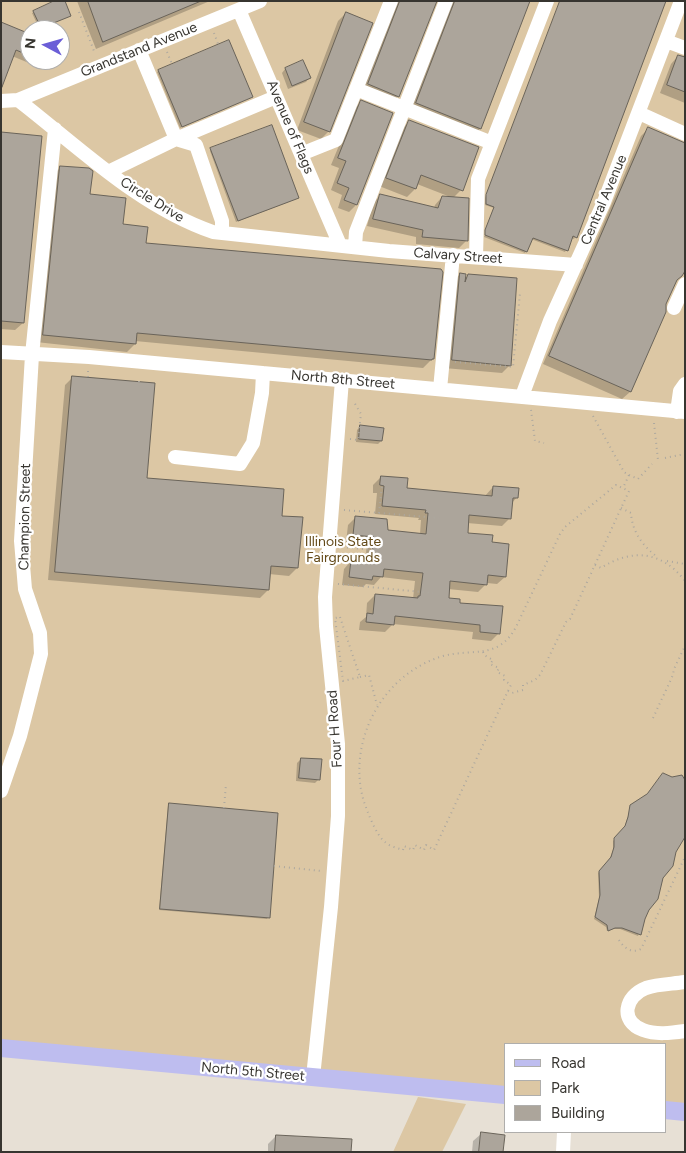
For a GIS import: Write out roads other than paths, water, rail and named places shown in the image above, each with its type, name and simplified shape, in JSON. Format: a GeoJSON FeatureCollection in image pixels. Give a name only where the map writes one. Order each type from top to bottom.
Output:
{"type":"FeatureCollection","features":[{"type":"Feature","properties":{"kind":"main road","name":"North 5th Street"},"geometry":{"type":"LineString","coordinates":[[1,1048],[503,1095]]}},
{"type":"Feature","properties":{"kind":"main road"},"geometry":{"type":"LineString","coordinates":[[666,1110],[685,1112]]}},
{"type":"Feature","properties":{"kind":"street","name":"Grandstand Avenue"},"geometry":{"type":"LineString","coordinates":[[1,101],[18,100],[260,1]]}},
{"type":"Feature","properties":{"kind":"street"},"geometry":{"type":"LineString","coordinates":[[301,154],[336,140],[390,1]]}},
{"type":"Feature","properties":{"kind":"street"},"geometry":{"type":"LineString","coordinates":[[355,247],[356,232],[446,1]]}},
{"type":"Feature","properties":{"kind":"street"},"geometry":{"type":"LineString","coordinates":[[476,257],[478,179],[547,1]]}},
{"type":"Feature","properties":{"kind":"street","name":"Central Avenue"},"geometry":{"type":"LineString","coordinates":[[522,396],[550,321],[604,202],[640,113],[681,1]]}},
{"type":"Feature","properties":{"kind":"street","name":"Avenue of Flags"},"geometry":{"type":"LineString","coordinates":[[239,10],[340,245]]}},
{"type":"Feature","properties":{"kind":"street"},"geometry":{"type":"LineString","coordinates":[[666,41],[685,48]]}},
{"type":"Feature","properties":{"kind":"street"},"geometry":{"type":"LineString","coordinates":[[139,50],[176,139]]}},
{"type":"Feature","properties":{"kind":"street"},"geometry":{"type":"LineString","coordinates":[[356,89],[492,143]]}},
{"type":"Feature","properties":{"kind":"street"},"geometry":{"type":"LineString","coordinates":[[108,172],[176,139],[276,97]]}},
{"type":"Feature","properties":{"kind":"street","name":"Circle Drive"},"geometry":{"type":"LineString","coordinates":[[18,100],[108,172],[188,223],[213,232],[340,245]]}},
{"type":"Feature","properties":{"kind":"street"},"geometry":{"type":"LineString","coordinates":[[640,113],[685,134]]}},
{"type":"Feature","properties":{"kind":"street","name":"Champion Street"},"geometry":{"type":"LineString","coordinates":[[1,791],[20,736],[41,654],[40,633],[25,589],[21,541],[32,355],[55,129]]}},
{"type":"Feature","properties":{"kind":"street"},"geometry":{"type":"LineString","coordinates":[[176,139],[196,145],[222,221],[222,233]]}},
{"type":"Feature","properties":{"kind":"street","name":"Calvary Street"},"geometry":{"type":"LineString","coordinates":[[340,245],[576,265]]}},
{"type":"Feature","properties":{"kind":"street"},"geometry":{"type":"LineString","coordinates":[[440,389],[453,255]]}},
{"type":"Feature","properties":{"kind":"street"},"geometry":{"type":"LineString","coordinates":[[674,308],[685,284]]}},
{"type":"Feature","properties":{"kind":"street","name":"North 8th Street"},"geometry":{"type":"LineString","coordinates":[[1,352],[90,357],[681,412]]}},
{"type":"Feature","properties":{"kind":"street"},"geometry":{"type":"LineString","coordinates":[[175,457],[240,464],[253,443],[262,393],[263,373]]}},
{"type":"Feature","properties":{"kind":"street","name":"Four H Road"},"geometry":{"type":"LineString","coordinates":[[313,1077],[331,907],[338,816],[338,744],[325,619],[342,380]]}},
{"type":"Feature","properties":{"kind":"street"},"geometry":{"type":"LineString","coordinates":[[681,412],[683,389]]}},
{"type":"Feature","properties":{"kind":"street"},"geometry":{"type":"LineString","coordinates":[[685,982],[647,988],[639,992],[628,1004],[627,1012],[629,1020],[633,1025],[644,1030],[656,1033],[685,1030]]}},
{"type":"Feature","properties":{"kind":"street"},"geometry":{"type":"LineString","coordinates":[[563,1152],[564,1133]]}},
{"type":"Feature","properties":{"kind":"park label","name":"Illinois State Fairgrounds"},"geometry":{"type":"Point","coordinates":[343,550]}}]}
